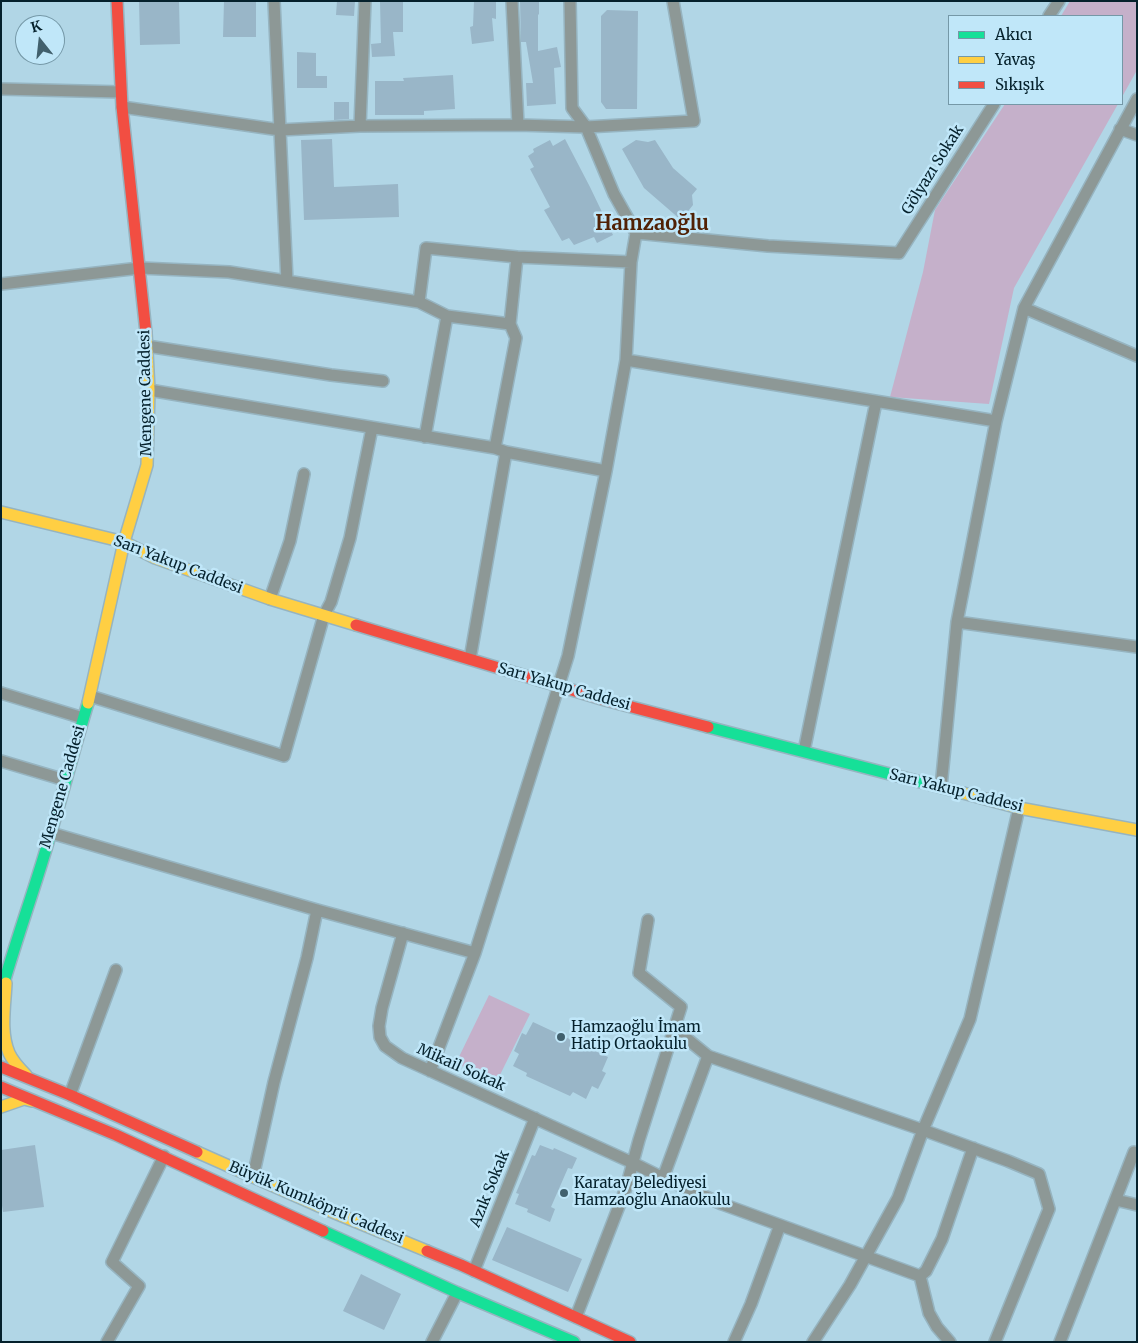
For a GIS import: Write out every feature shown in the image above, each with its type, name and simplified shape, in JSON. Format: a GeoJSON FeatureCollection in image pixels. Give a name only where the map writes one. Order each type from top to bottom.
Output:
{"type":"FeatureCollection","features":[{"type":"Feature","properties":{"kind":"street","name":"Mengene Caddesi"},"geometry":{"type":"LineString","coordinates":[[4,980],[51,833],[90,696],[124,542],[147,465],[148,346],[122,107],[116,12],[117,1]]}},
{"type":"Feature","properties":{"kind":"street"},"geometry":{"type":"LineString","coordinates":[[274,1],[288,281]]}},
{"type":"Feature","properties":{"kind":"street"},"geometry":{"type":"LineString","coordinates":[[360,126],[365,1]]}},
{"type":"Feature","properties":{"kind":"street"},"geometry":{"type":"LineString","coordinates":[[512,1],[518,125]]}},
{"type":"Feature","properties":{"kind":"street"},"geometry":{"type":"LineString","coordinates":[[430,1071],[476,953],[568,656],[606,471],[626,360],[631,262],[636,233],[614,194],[586,127],[572,108],[570,1]]}},
{"type":"Feature","properties":{"kind":"street"},"geometry":{"type":"LineString","coordinates":[[122,107],[280,130],[360,126],[518,125],[586,127],[694,121],[673,1]]}},
{"type":"Feature","properties":{"kind":"street"},"geometry":{"type":"LineString","coordinates":[[1050,15],[1059,1]]}},
{"type":"Feature","properties":{"kind":"street"},"geometry":{"type":"LineString","coordinates":[[1,89],[121,92]]}},
{"type":"Feature","properties":{"kind":"street"},"geometry":{"type":"LineString","coordinates":[[941,787],[958,622],[996,421],[1024,308],[1137,99]]}},
{"type":"Feature","properties":{"kind":"street","name":"Gölyazı Sokak"},"geometry":{"type":"LineString","coordinates":[[636,233],[768,246],[899,253],[993,105]]}},
{"type":"Feature","properties":{"kind":"street"},"geometry":{"type":"LineString","coordinates":[[1120,129],[1137,136]]}},
{"type":"Feature","properties":{"kind":"street"},"geometry":{"type":"LineString","coordinates":[[419,302],[426,248],[517,257],[631,262]]}},
{"type":"Feature","properties":{"kind":"street"},"geometry":{"type":"LineString","coordinates":[[470,658],[516,338],[510,324],[517,257]]}},
{"type":"Feature","properties":{"kind":"street"},"geometry":{"type":"LineString","coordinates":[[1,284],[140,268],[229,272],[419,302],[447,316],[510,324]]}},
{"type":"Feature","properties":{"kind":"street"},"geometry":{"type":"LineString","coordinates":[[1024,308],[1137,356]]}},
{"type":"Feature","properties":{"kind":"street"},"geometry":{"type":"LineString","coordinates":[[425,437],[447,316]]}},
{"type":"Feature","properties":{"kind":"street"},"geometry":{"type":"LineString","coordinates":[[148,346],[331,375],[383,381]]}},
{"type":"Feature","properties":{"kind":"street"},"geometry":{"type":"LineString","coordinates":[[626,360],[996,421]]}},
{"type":"Feature","properties":{"kind":"street"},"geometry":{"type":"LineString","coordinates":[[149,390],[501,450],[606,471]]}},
{"type":"Feature","properties":{"kind":"street"},"geometry":{"type":"LineString","coordinates":[[804,752],[876,402]]}},
{"type":"Feature","properties":{"kind":"street"},"geometry":{"type":"LineString","coordinates":[[90,696],[284,756],[324,615],[331,602],[350,538],[372,428]]}},
{"type":"Feature","properties":{"kind":"street"},"geometry":{"type":"LineString","coordinates":[[270,599],[290,541],[304,474]]}},
{"type":"Feature","properties":{"kind":"street","name":"Sarı Yakup Caddesi"},"geometry":{"type":"LineString","coordinates":[[1,512],[124,542],[154,558],[270,599],[605,700],[1019,808],[1137,830]]}},
{"type":"Feature","properties":{"kind":"street"},"geometry":{"type":"LineString","coordinates":[[958,622],[1137,647]]}},
{"type":"Feature","properties":{"kind":"street"},"geometry":{"type":"LineString","coordinates":[[1,693],[83,718]]}},
{"type":"Feature","properties":{"kind":"street"},"geometry":{"type":"LineString","coordinates":[[1,761],[65,780]]}},
{"type":"Feature","properties":{"kind":"street"},"geometry":{"type":"LineString","coordinates":[[814,1342],[850,1285],[898,1198],[923,1130],[970,1019],[1019,808]]}},
{"type":"Feature","properties":{"kind":"street"},"geometry":{"type":"LineString","coordinates":[[51,833],[317,910],[476,953]]}},
{"type":"Feature","properties":{"kind":"street"},"geometry":{"type":"LineString","coordinates":[[253,1177],[274,1082],[307,958],[317,910]]}},
{"type":"Feature","properties":{"kind":"street"},"geometry":{"type":"LineString","coordinates":[[576,1317],[626,1188],[639,1140],[681,1007],[639,973],[648,920]]}},
{"type":"Feature","properties":{"kind":"street","name":"Mikail Sokak"},"geometry":{"type":"LineString","coordinates":[[403,933],[382,1008],[379,1026],[380,1037],[385,1046],[402,1058],[722,1204],[920,1276]]}},
{"type":"Feature","properties":{"kind":"street"},"geometry":{"type":"LineString","coordinates":[[70,1095],[116,970]]}},
{"type":"Feature","properties":{"kind":"street"},"geometry":{"type":"LineString","coordinates":[[1,993],[4,980]]}},
{"type":"Feature","properties":{"kind":"street"},"geometry":{"type":"LineString","coordinates":[[4,980],[4,1028],[9,1053],[16,1065],[28,1078]]}},
{"type":"Feature","properties":{"kind":"street"},"geometry":{"type":"LineString","coordinates":[[675,1029],[708,1056],[1008,1160],[1039,1174],[1049,1209],[995,1342]]}},
{"type":"Feature","properties":{"kind":"street"},"geometry":{"type":"LineString","coordinates":[[663,1178],[708,1056]]}},
{"type":"Feature","properties":{"kind":"street","name":"Büyük Kumköprü Caddesi"},"geometry":{"type":"LineString","coordinates":[[1,1067],[70,1095],[330,1211],[474,1270],[630,1342]]}},
{"type":"Feature","properties":{"kind":"street","name":"Büyük Kumköprü Caddesi"},"geometry":{"type":"LineString","coordinates":[[1,1087],[164,1156],[457,1292],[574,1342]]}},
{"type":"Feature","properties":{"kind":"street"},"geometry":{"type":"LineString","coordinates":[[1,1107],[24,1099],[42,1103]]}},
{"type":"Feature","properties":{"kind":"street","name":"Azık Sokak"},"geometry":{"type":"LineString","coordinates":[[474,1270],[535,1118]]}},
{"type":"Feature","properties":{"kind":"street"},"geometry":{"type":"LineString","coordinates":[[950,1342],[937,1327],[929,1313],[920,1276],[926,1271],[942,1240],[973,1148]]}},
{"type":"Feature","properties":{"kind":"street"},"geometry":{"type":"LineString","coordinates":[[1060,1342],[1134,1152]]}},
{"type":"Feature","properties":{"kind":"street"},"geometry":{"type":"LineString","coordinates":[[107,1342],[139,1286],[112,1262],[164,1156]]}},
{"type":"Feature","properties":{"kind":"street"},"geometry":{"type":"LineString","coordinates":[[1116,1200],[1137,1205]]}},
{"type":"Feature","properties":{"kind":"street"},"geometry":{"type":"LineString","coordinates":[[734,1342],[780,1225]]}},
{"type":"Feature","properties":{"kind":"street"},"geometry":{"type":"LineString","coordinates":[[432,1342],[457,1292]]}},
{"type":"Feature","properties":{"kind":"shaded area"},"geometry":{"type":"Polygon","coordinates":[[[1070,1],[1137,1],[1137,70],[1123,95],[1123,15],[1062,15],[1070,1]]]}},
{"type":"Feature","properties":{"kind":"shaded area"},"geometry":{"type":"Polygon","coordinates":[[[1004,105],[1117,105],[1014,288],[989,404],[890,397],[923,272],[935,210],[1004,105]]]}},
{"type":"Feature","properties":{"kind":"shaded area"},"geometry":{"type":"Polygon","coordinates":[[[489,995],[530,1014],[496,1083],[456,1063],[489,995]]]}},
{"type":"Feature","properties":{"kind":"building"},"geometry":{"type":"Polygon","coordinates":[[[139,1],[179,1],[180,44],[140,45],[139,1]]]}},
{"type":"Feature","properties":{"kind":"building"},"geometry":{"type":"Polygon","coordinates":[[[224,1],[256,1],[256,37],[223,37],[224,1]]]}},
{"type":"Feature","properties":{"kind":"building"},"geometry":{"type":"Polygon","coordinates":[[[337,1],[355,1],[354,16],[336,15],[337,1]]]}},
{"type":"Feature","properties":{"kind":"building"},"geometry":{"type":"Polygon","coordinates":[[[403,1],[403,32],[393,32],[395,56],[372,57],[371,44],[381,43],[380,2],[403,1]]]}},
{"type":"Feature","properties":{"kind":"building"},"geometry":{"type":"Polygon","coordinates":[[[474,1],[496,1],[496,19],[492,18],[494,41],[472,44],[470,27],[473,26],[474,1]]]}},
{"type":"Feature","properties":{"kind":"building"},"geometry":{"type":"Polygon","coordinates":[[[520,1],[539,1],[538,51],[557,47],[561,67],[554,68],[556,104],[527,106],[526,83],[533,83],[526,42],[521,42],[520,1]]]}},
{"type":"Feature","properties":{"kind":"building"},"geometry":{"type":"Polygon","coordinates":[[[607,10],[638,11],[637,109],[606,109],[601,102],[601,16],[607,10]]]}},
{"type":"Feature","properties":{"kind":"building"},"geometry":{"type":"Polygon","coordinates":[[[297,52],[316,53],[316,76],[327,76],[327,88],[297,88],[297,52]]]}},
{"type":"Feature","properties":{"kind":"building"},"geometry":{"type":"Polygon","coordinates":[[[453,75],[455,109],[424,111],[424,115],[375,115],[375,81],[404,81],[403,78],[453,75]]]}},
{"type":"Feature","properties":{"kind":"building"},"geometry":{"type":"Polygon","coordinates":[[[334,102],[349,102],[349,119],[334,120],[334,102]]]}},
{"type":"Feature","properties":{"kind":"building"},"geometry":{"type":"Polygon","coordinates":[[[332,139],[334,187],[398,184],[399,217],[304,220],[301,140],[332,139]]]}},
{"type":"Feature","properties":{"kind":"building"},"geometry":{"type":"Polygon","coordinates":[[[565,139],[613,235],[597,243],[594,237],[574,245],[569,238],[562,241],[544,210],[550,207],[530,169],[534,167],[528,156],[534,152],[533,149],[550,140],[553,146],[565,139]]]}},
{"type":"Feature","properties":{"kind":"building"},"geometry":{"type":"Polygon","coordinates":[[[636,140],[648,142],[655,140],[673,168],[697,189],[692,195],[693,205],[681,220],[644,188],[622,149],[636,140]]]}},
{"type":"Feature","properties":{"kind":"building"},"geometry":{"type":"Polygon","coordinates":[[[533,1022],[608,1057],[602,1071],[606,1073],[598,1089],[592,1086],[586,1099],[573,1092],[570,1096],[526,1076],[527,1073],[513,1066],[519,1054],[514,1051],[522,1033],[526,1035],[533,1022]]]}},
{"type":"Feature","properties":{"kind":"building"},"geometry":{"type":"Polygon","coordinates":[[[35,1145],[44,1207],[3,1212],[1,1199],[1,1150],[35,1145]]]}},
{"type":"Feature","properties":{"kind":"building"},"geometry":{"type":"Polygon","coordinates":[[[540,1145],[553,1150],[554,1148],[577,1158],[572,1169],[568,1168],[551,1207],[555,1209],[550,1222],[527,1212],[528,1209],[515,1204],[519,1194],[516,1193],[532,1155],[535,1156],[540,1145]]]}},
{"type":"Feature","properties":{"kind":"building"},"geometry":{"type":"Polygon","coordinates":[[[507,1227],[582,1259],[568,1292],[492,1260],[507,1227]]]}},
{"type":"Feature","properties":{"kind":"building"},"geometry":{"type":"Polygon","coordinates":[[[361,1274],[401,1294],[384,1330],[343,1311],[361,1274]]]}},
{"type":"Feature","properties":{"kind":"traffic: fast"},"geometry":{"type":"LineString","coordinates":[[1,993],[45,852],[88,703]]}},
{"type":"Feature","properties":{"kind":"traffic: fast"},"geometry":{"type":"LineString","coordinates":[[708,727],[963,793]]}},
{"type":"Feature","properties":{"kind":"traffic: fast"},"geometry":{"type":"LineString","coordinates":[[323,1231],[456,1292],[574,1342]]}},
{"type":"Feature","properties":{"kind":"traffic: slow"},"geometry":{"type":"LineString","coordinates":[[88,703],[124,542],[147,465],[149,390],[146,333]]}},
{"type":"Feature","properties":{"kind":"traffic: slow"},"geometry":{"type":"LineString","coordinates":[[1,512],[124,542],[155,558],[270,599],[356,625]]}},
{"type":"Feature","properties":{"kind":"traffic: slow"},"geometry":{"type":"LineString","coordinates":[[963,793],[1019,808],[1137,830]]}},
{"type":"Feature","properties":{"kind":"traffic: slow"},"geometry":{"type":"LineString","coordinates":[[6,983],[4,1019],[6,1045],[12,1059],[26,1075]]}},
{"type":"Feature","properties":{"kind":"traffic: slow"},"geometry":{"type":"LineString","coordinates":[[1,1107],[24,1099],[32,1101]]}},
{"type":"Feature","properties":{"kind":"traffic: slow"},"geometry":{"type":"LineString","coordinates":[[197,1152],[330,1211],[427,1251]]}},
{"type":"Feature","properties":{"kind":"traffic: jam"},"geometry":{"type":"LineString","coordinates":[[117,1],[122,107],[146,333]]}},
{"type":"Feature","properties":{"kind":"traffic: jam"},"geometry":{"type":"LineString","coordinates":[[356,625],[605,700],[708,727]]}},
{"type":"Feature","properties":{"kind":"traffic: jam"},"geometry":{"type":"LineString","coordinates":[[1,1067],[70,1095],[197,1152]]}},
{"type":"Feature","properties":{"kind":"traffic: jam"},"geometry":{"type":"LineString","coordinates":[[1,1087],[116,1135],[323,1231]]}},
{"type":"Feature","properties":{"kind":"traffic: jam"},"geometry":{"type":"LineString","coordinates":[[427,1251],[630,1342]]}},
{"type":"Feature","properties":{"kind":"place","name":"Hamzaoğlu İmam Hatip Ortaokulu"},"geometry":{"type":"Point","coordinates":[561,1037]}},
{"type":"Feature","properties":{"kind":"place","name":"Karatay Belediyesi Hamzaoğlu Anaokulu"},"geometry":{"type":"Point","coordinates":[564,1193]}},
{"type":"Feature","properties":{"kind":"district","name":"Hamzaoğlu"},"geometry":{"type":"Point","coordinates":[652,224]}}]}
